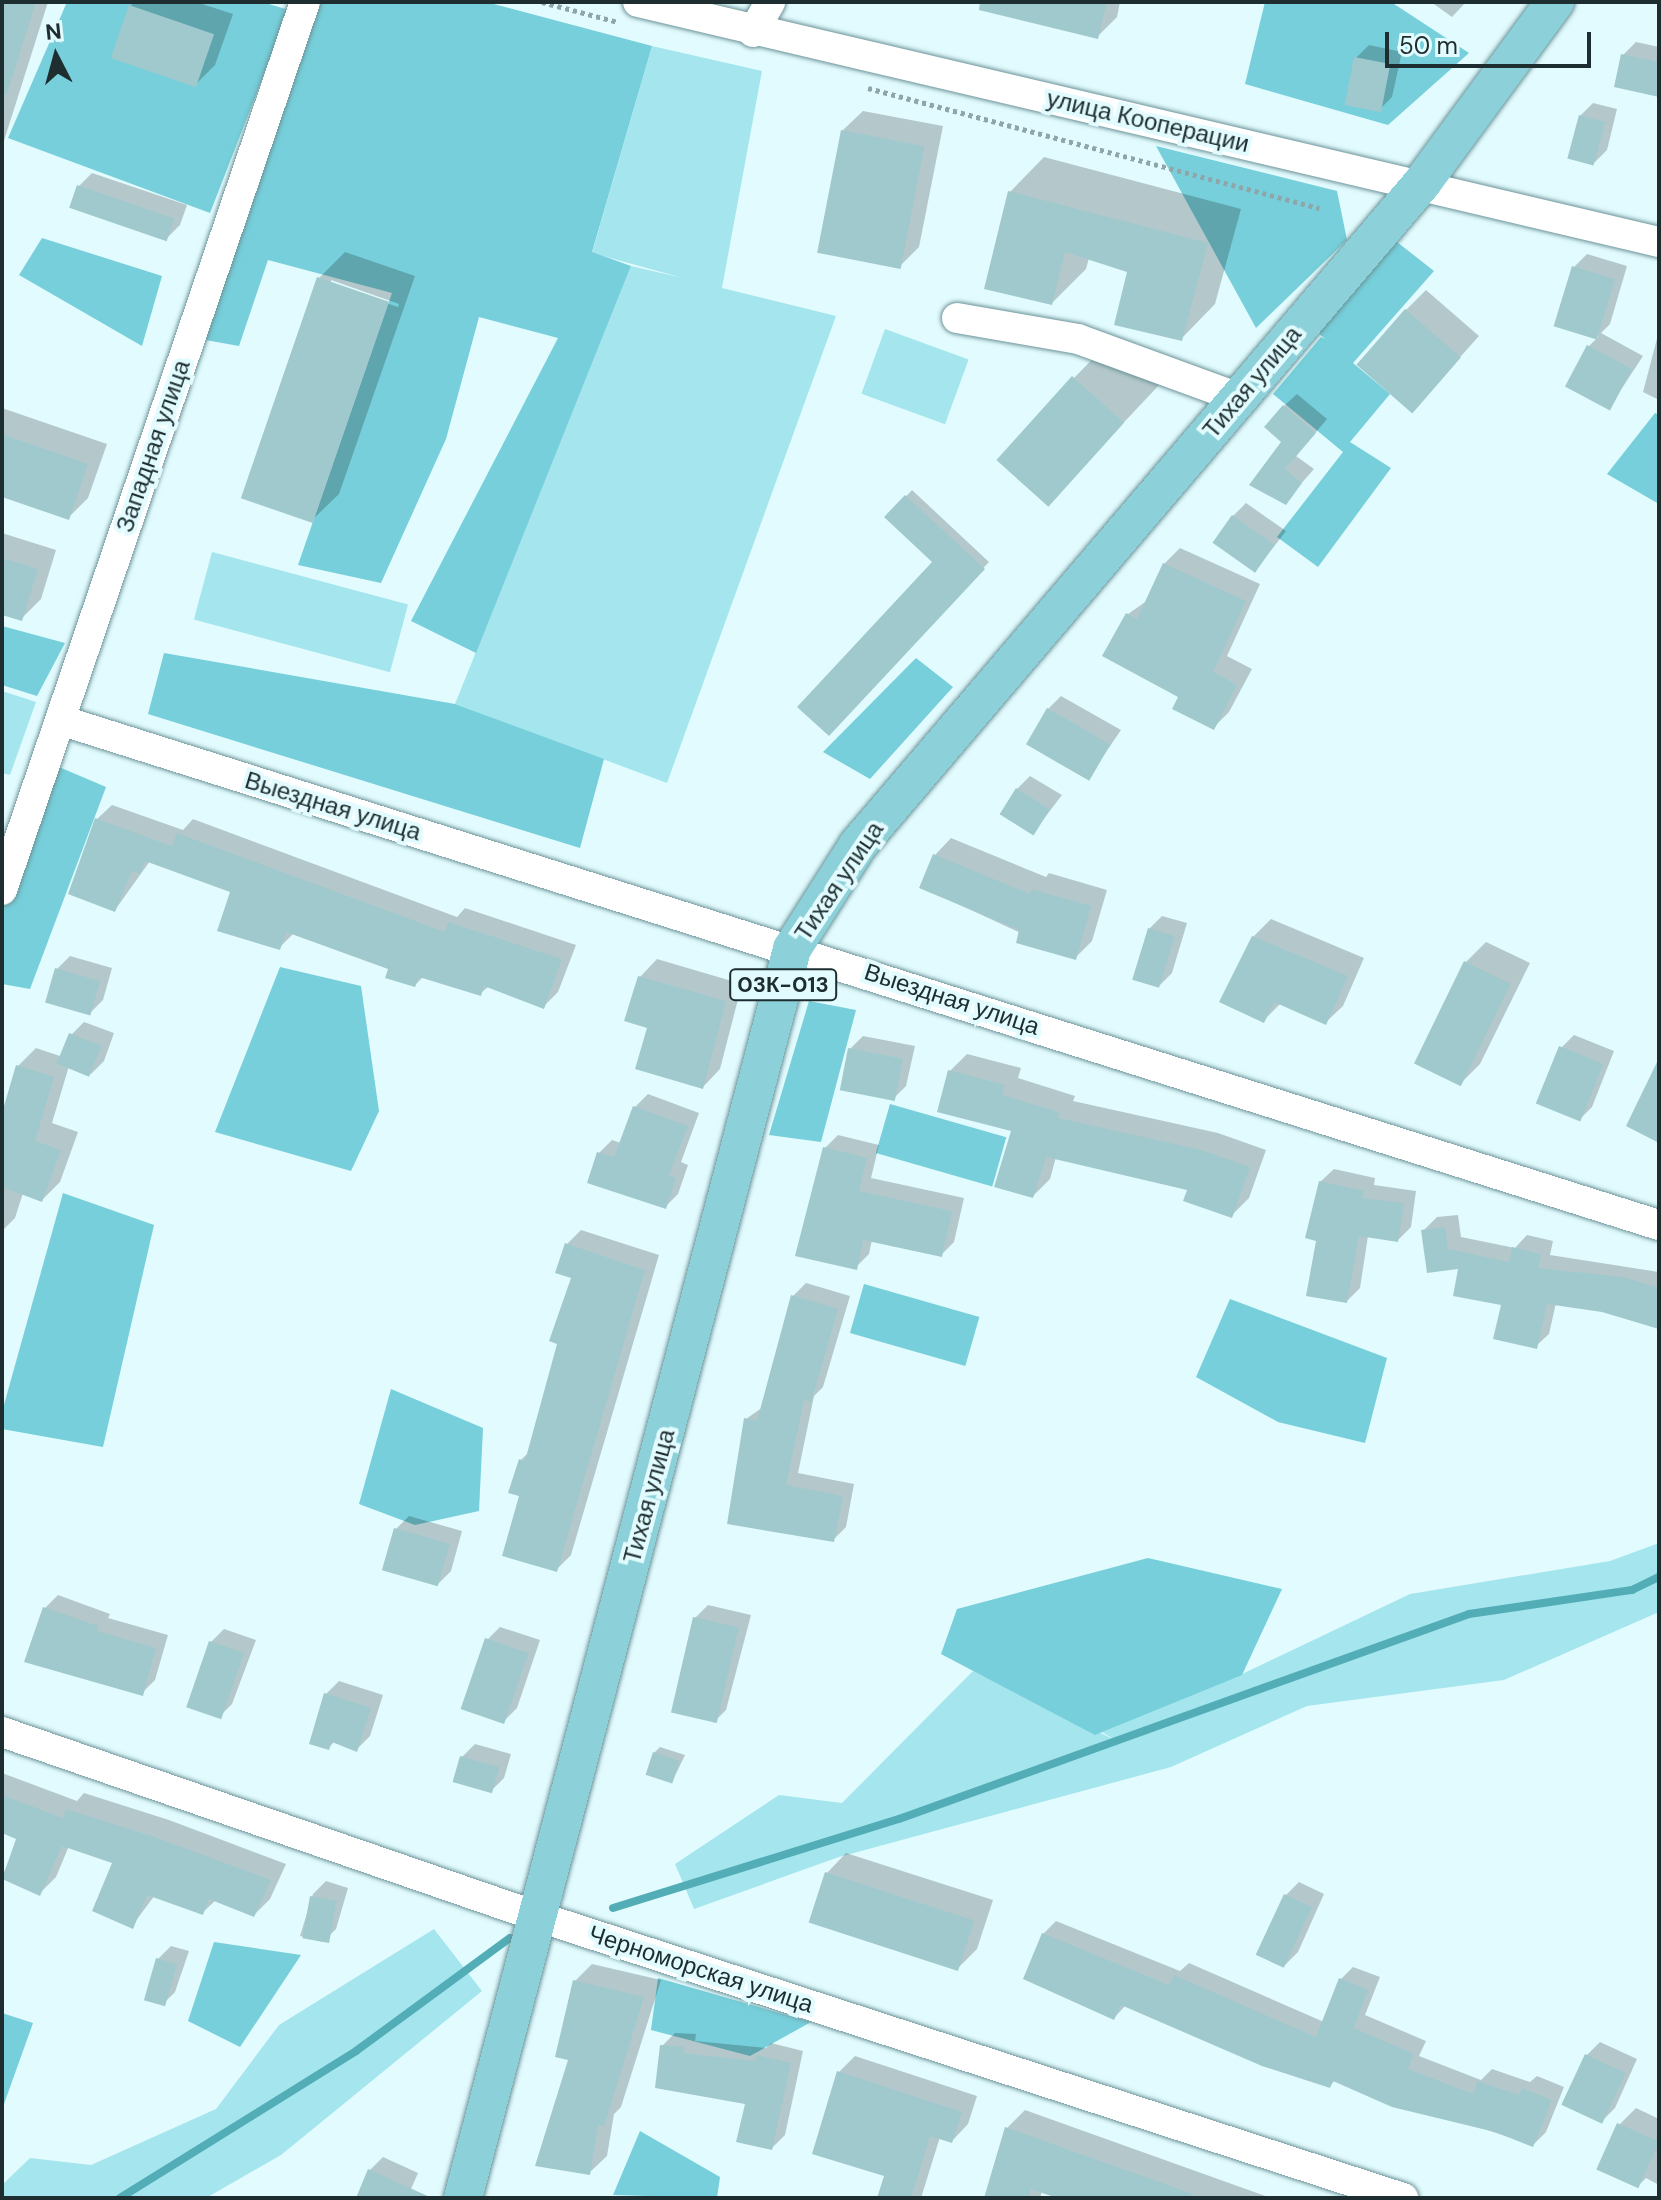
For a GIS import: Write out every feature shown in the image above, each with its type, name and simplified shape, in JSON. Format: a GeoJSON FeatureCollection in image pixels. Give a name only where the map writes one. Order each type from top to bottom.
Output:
{"type":"FeatureCollection","features":[{"type":"Feature","properties":{"kind":"main road","name":"Тихая улица"},"geometry":{"type":"LineString","coordinates":[[463,2198],[792,949],[858,845],[1422,183],[1555,2]]}},
{"type":"Feature","properties":{"kind":"street","name":"Западная улица"},"geometry":{"type":"LineString","coordinates":[[2,890],[305,2]]}},
{"type":"Feature","properties":{"kind":"street"},"geometry":{"type":"LineString","coordinates":[[753,32],[770,2]]}},
{"type":"Feature","properties":{"kind":"street","name":"улица Кооперации"},"geometry":{"type":"LineString","coordinates":[[636,14],[753,32],[1422,183],[1659,242]]}},
{"type":"Feature","properties":{"kind":"street"},"geometry":{"type":"LineString","coordinates":[[957,318],[1078,339],[1239,398]]}},
{"type":"Feature","properties":{"kind":"street","name":"Выездная улица"},"geometry":{"type":"LineString","coordinates":[[60,720],[1659,1225]]}},
{"type":"Feature","properties":{"kind":"street","name":"Черноморская улица"},"geometry":{"type":"LineString","coordinates":[[2,1732],[539,1917],[1403,2198]]}},
{"type":"Feature","properties":{"kind":"path"},"geometry":{"type":"LineString","coordinates":[[542,2],[636,14]]}},
{"type":"Feature","properties":{"kind":"path"},"geometry":{"type":"LineString","coordinates":[[862,87],[1319,208]]}},
{"type":"Feature","properties":{"kind":"shaded area"},"geometry":{"type":"Polygon","coordinates":[[[67,2],[262,2],[289,10],[210,213],[8,138],[67,2]]]}},
{"type":"Feature","properties":{"kind":"shaded area"},"geometry":{"type":"Polygon","coordinates":[[[319,2],[486,2],[652,46],[592,252],[631,266],[476,653],[411,621],[558,338],[479,317],[446,439],[381,583],[298,565],[392,293],[268,260],[239,346],[200,339],[319,2]]]}},
{"type":"Feature","properties":{"kind":"shaded area"},"geometry":{"type":"Polygon","coordinates":[[[1265,2],[1391,2],[1469,53],[1388,125],[1245,84],[1265,2]]]}},
{"type":"Feature","properties":{"kind":"shaded area"},"geometry":{"type":"Polygon","coordinates":[[[652,46],[762,71],[722,288],[836,316],[667,783],[455,704],[631,266],[683,278],[592,253],[652,46]]]}},
{"type":"Feature","properties":{"kind":"shaded area"},"geometry":{"type":"Polygon","coordinates":[[[1156,146],[1337,191],[1347,240],[1256,328],[1156,146]]]}},
{"type":"Feature","properties":{"kind":"shaded area"},"geometry":{"type":"Polygon","coordinates":[[[42,238],[162,276],[142,346],[19,275],[42,238]]]}},
{"type":"Feature","properties":{"kind":"shaded area"},"geometry":{"type":"Polygon","coordinates":[[[1397,242],[1434,271],[1353,363],[1390,394],[1350,442],[1391,468],[1318,567],[1277,537],[1343,452],[1273,394],[1321,337],[1325,339],[1315,330],[1397,242]]]}},
{"type":"Feature","properties":{"kind":"shaded area"},"geometry":{"type":"Polygon","coordinates":[[[885,329],[969,359],[945,424],[861,394],[885,329]]]}},
{"type":"Feature","properties":{"kind":"shaded area"},"geometry":{"type":"Polygon","coordinates":[[[1655,413],[1659,415],[1659,504],[1607,474],[1655,413]]]}},
{"type":"Feature","properties":{"kind":"shaded area"},"geometry":{"type":"Polygon","coordinates":[[[212,552],[408,605],[390,672],[194,620],[212,552]]]}},
{"type":"Feature","properties":{"kind":"shaded area"},"geometry":{"type":"Polygon","coordinates":[[[2,626],[65,643],[37,696],[2,685],[2,626]]]}},
{"type":"Feature","properties":{"kind":"shaded area"},"geometry":{"type":"Polygon","coordinates":[[[164,653],[455,704],[604,759],[580,848],[148,714],[164,653]]]}},
{"type":"Feature","properties":{"kind":"shaded area"},"geometry":{"type":"Polygon","coordinates":[[[916,658],[953,687],[870,779],[823,752],[916,658]]]}},
{"type":"Feature","properties":{"kind":"shaded area"},"geometry":{"type":"Polygon","coordinates":[[[2,691],[36,702],[10,775],[2,773],[2,691]]]}},
{"type":"Feature","properties":{"kind":"shaded area"},"geometry":{"type":"Polygon","coordinates":[[[52,764],[106,787],[30,989],[2,984],[2,912],[52,764]]]}},
{"type":"Feature","properties":{"kind":"shaded area"},"geometry":{"type":"Polygon","coordinates":[[[280,967],[361,986],[379,1111],[351,1171],[215,1132],[280,967]]]}},
{"type":"Feature","properties":{"kind":"shaded area"},"geometry":{"type":"Polygon","coordinates":[[[809,1001],[856,1010],[821,1142],[769,1135],[809,1001]]]}},
{"type":"Feature","properties":{"kind":"shaded area"},"geometry":{"type":"Polygon","coordinates":[[[890,1104],[1006,1137],[992,1186],[876,1153],[890,1104]]]}},
{"type":"Feature","properties":{"kind":"shaded area"},"geometry":{"type":"Polygon","coordinates":[[[63,1193],[154,1225],[103,1447],[2,1429],[2,1412],[63,1193]]]}},
{"type":"Feature","properties":{"kind":"shaded area"},"geometry":{"type":"Polygon","coordinates":[[[864,1284],[979,1317],[965,1366],[850,1333],[864,1284]]]}},
{"type":"Feature","properties":{"kind":"shaded area"},"geometry":{"type":"Polygon","coordinates":[[[1230,1299],[1387,1358],[1365,1443],[1278,1422],[1196,1377],[1230,1299]]]}},
{"type":"Feature","properties":{"kind":"shaded area"},"geometry":{"type":"Polygon","coordinates":[[[391,1389],[483,1428],[479,1511],[415,1525],[359,1504],[391,1389]]]}},
{"type":"Feature","properties":{"kind":"shaded area"},"geometry":{"type":"Polygon","coordinates":[[[1659,1543],[1659,1612],[1504,1680],[1307,1706],[1171,1767],[839,1857],[694,1909],[675,1864],[779,1795],[842,1803],[973,1671],[1115,1740],[1102,1732],[1242,1674],[1410,1594],[1610,1561],[1659,1543]]]}},
{"type":"Feature","properties":{"kind":"shaded area"},"geometry":{"type":"Polygon","coordinates":[[[1148,1558],[1282,1589],[1242,1675],[1095,1735],[941,1654],[957,1609],[1148,1558]]]}},
{"type":"Feature","properties":{"kind":"shaded area"},"geometry":{"type":"Polygon","coordinates":[[[434,1929],[482,1991],[281,2155],[206,2198],[2,2198],[2,2185],[30,2158],[91,2165],[216,2109],[279,2025],[434,1929]]]}},
{"type":"Feature","properties":{"kind":"shaded area"},"geometry":{"type":"Polygon","coordinates":[[[214,1942],[301,1955],[240,2047],[188,2021],[214,1942]]]}},
{"type":"Feature","properties":{"kind":"shaded area"},"geometry":{"type":"Polygon","coordinates":[[[658,1978],[811,2022],[750,2056],[651,2030],[658,1978]]]}},
{"type":"Feature","properties":{"kind":"shaded area"},"geometry":{"type":"Polygon","coordinates":[[[2,2013],[33,2023],[4,2104],[2,2103],[2,2013]]]}},
{"type":"Feature","properties":{"kind":"shaded area"},"geometry":{"type":"Polygon","coordinates":[[[640,2131],[720,2177],[717,2198],[613,2195],[640,2131]]]}},
{"type":"Feature","properties":{"kind":"building"},"geometry":{"type":"Polygon","coordinates":[[[2,2],[36,2],[7,94],[2,93],[2,2]]]}},
{"type":"Feature","properties":{"kind":"building"},"geometry":{"type":"Polygon","coordinates":[[[980,2],[1107,2],[1098,39],[979,10],[980,2]]]}},
{"type":"Feature","properties":{"kind":"building"},"geometry":{"type":"Polygon","coordinates":[[[129,5],[214,34],[196,87],[111,58],[129,5]]]}},
{"type":"Feature","properties":{"kind":"building"},"geometry":{"type":"Polygon","coordinates":[[[1621,54],[1659,62],[1659,97],[1614,87],[1621,54]]]}},
{"type":"Feature","properties":{"kind":"building"},"geometry":{"type":"Polygon","coordinates":[[[1354,57],[1390,64],[1381,112],[1345,105],[1354,57]]]}},
{"type":"Feature","properties":{"kind":"building"},"geometry":{"type":"Polygon","coordinates":[[[1579,115],[1605,122],[1593,165],[1567,158],[1579,115]]]}},
{"type":"Feature","properties":{"kind":"building"},"geometry":{"type":"Polygon","coordinates":[[[841,130],[924,146],[901,269],[817,253],[841,130]]]}},
{"type":"Feature","properties":{"kind":"building"},"geometry":{"type":"Polygon","coordinates":[[[77,185],[174,219],[167,241],[69,208],[77,185]]]}},
{"type":"Feature","properties":{"kind":"building"},"geometry":{"type":"Polygon","coordinates":[[[1008,191],[1208,243],[1182,341],[1114,325],[1127,272],[1065,252],[1052,305],[984,289],[1008,191]]]}},
{"type":"Feature","properties":{"kind":"building"},"geometry":{"type":"Polygon","coordinates":[[[1572,266],[1615,279],[1597,339],[1554,326],[1572,266]]]}},
{"type":"Feature","properties":{"kind":"building"},"geometry":{"type":"Polygon","coordinates":[[[317,277],[389,302],[313,523],[241,498],[317,277]]]}},
{"type":"Feature","properties":{"kind":"building"},"geometry":{"type":"Polygon","coordinates":[[[1405,309],[1461,358],[1412,413],[1356,365],[1405,309]]]}},
{"type":"Feature","properties":{"kind":"building"},"geometry":{"type":"Polygon","coordinates":[[[1587,345],[1632,369],[1610,410],[1565,386],[1587,345]]]}},
{"type":"Feature","properties":{"kind":"building"},"geometry":{"type":"Polygon","coordinates":[[[1072,376],[1124,423],[1048,507],[996,460],[1072,376]]]}},
{"type":"Feature","properties":{"kind":"building"},"geometry":{"type":"Polygon","coordinates":[[[1283,405],[1316,433],[1285,469],[1302,483],[1286,505],[1249,485],[1281,442],[1264,427],[1283,405]]]}},
{"type":"Feature","properties":{"kind":"building"},"geometry":{"type":"Polygon","coordinates":[[[2,434],[88,464],[69,520],[2,497],[2,434]]]}},
{"type":"Feature","properties":{"kind":"building"},"geometry":{"type":"Polygon","coordinates":[[[905,495],[985,569],[829,736],[797,707],[932,562],[884,517],[905,495]]]}},
{"type":"Feature","properties":{"kind":"building"},"geometry":{"type":"Polygon","coordinates":[[[1232,515],[1275,545],[1255,573],[1212,543],[1232,515]]]}},
{"type":"Feature","properties":{"kind":"building"},"geometry":{"type":"Polygon","coordinates":[[[2,558],[38,569],[22,621],[2,615],[2,558]]]}},
{"type":"Feature","properties":{"kind":"building"},"geometry":{"type":"Polygon","coordinates":[[[1163,563],[1246,601],[1213,672],[1237,685],[1214,730],[1172,709],[1178,697],[1102,656],[1126,613],[1137,619],[1163,563]]]}},
{"type":"Feature","properties":{"kind":"building"},"geometry":{"type":"Polygon","coordinates":[[[1047,708],[1110,744],[1089,781],[1026,744],[1047,708]]]}},
{"type":"Feature","properties":{"kind":"building"},"geometry":{"type":"Polygon","coordinates":[[[1016,788],[1050,809],[1033,835],[1000,814],[1016,788]]]}},
{"type":"Feature","properties":{"kind":"building"},"geometry":{"type":"Polygon","coordinates":[[[95,818],[172,846],[177,833],[445,932],[448,922],[562,959],[544,1009],[484,986],[481,996],[419,977],[415,987],[385,978],[388,969],[286,932],[280,950],[217,931],[230,892],[145,861],[140,874],[132,871],[115,912],[68,894],[95,818]]]}},
{"type":"Feature","properties":{"kind":"building"},"geometry":{"type":"Polygon","coordinates":[[[933,854],[1030,894],[1031,889],[1091,906],[1076,960],[1016,943],[1019,930],[919,888],[933,854]]]}},
{"type":"Feature","properties":{"kind":"building"},"geometry":{"type":"Polygon","coordinates":[[[1148,928],[1175,936],[1159,988],[1132,980],[1148,928]]]}},
{"type":"Feature","properties":{"kind":"building"},"geometry":{"type":"Polygon","coordinates":[[[1252,936],[1348,976],[1326,1025],[1274,1002],[1264,1023],[1219,1002],[1252,936]]]}},
{"type":"Feature","properties":{"kind":"building"},"geometry":{"type":"Polygon","coordinates":[[[1464,961],[1511,984],[1461,1086],[1414,1063],[1464,961]]]}},
{"type":"Feature","properties":{"kind":"building"},"geometry":{"type":"Polygon","coordinates":[[[55,968],[100,981],[90,1016],[45,1003],[55,968]]]}},
{"type":"Feature","properties":{"kind":"building"},"geometry":{"type":"Polygon","coordinates":[[[638,976],[726,1001],[703,1089],[635,1069],[647,1028],[624,1021],[638,976]]]}},
{"type":"Feature","properties":{"kind":"building"},"geometry":{"type":"Polygon","coordinates":[[[69,1033],[101,1046],[89,1077],[57,1064],[69,1033]]]}},
{"type":"Feature","properties":{"kind":"building"},"geometry":{"type":"Polygon","coordinates":[[[1559,1046],[1604,1064],[1580,1121],[1536,1103],[1559,1046]]]}},
{"type":"Feature","properties":{"kind":"building"},"geometry":{"type":"Polygon","coordinates":[[[848,1048],[903,1059],[895,1101],[840,1090],[848,1048]]]}},
{"type":"Feature","properties":{"kind":"building"},"geometry":{"type":"Polygon","coordinates":[[[1659,1058],[1659,1143],[1626,1126],[1659,1058]]]}},
{"type":"Feature","properties":{"kind":"building"},"geometry":{"type":"Polygon","coordinates":[[[16,1065],[54,1077],[35,1141],[61,1150],[42,1202],[2,1187],[2,1113],[16,1065]]]}},
{"type":"Feature","properties":{"kind":"building"},"geometry":{"type":"Polygon","coordinates":[[[948,1070],[1005,1085],[1002,1095],[1059,1112],[1058,1118],[1201,1150],[1250,1167],[1232,1218],[1183,1201],[1187,1190],[1046,1157],[1033,1198],[994,1187],[1011,1131],[937,1112],[948,1070]]]}},
{"type":"Feature","properties":{"kind":"building"},"geometry":{"type":"Polygon","coordinates":[[[633,1106],[688,1126],[669,1175],[676,1178],[666,1209],[587,1183],[597,1152],[614,1157],[633,1106]]]}},
{"type":"Feature","properties":{"kind":"building"},"geometry":{"type":"Polygon","coordinates":[[[823,1147],[867,1158],[859,1191],[952,1211],[942,1257],[863,1240],[857,1270],[795,1256],[823,1147]]]}},
{"type":"Feature","properties":{"kind":"building"},"geometry":{"type":"Polygon","coordinates":[[[1319,1181],[1364,1191],[1362,1198],[1404,1203],[1398,1242],[1359,1236],[1347,1303],[1306,1296],[1316,1241],[1305,1238],[1319,1181]]]}},
{"type":"Feature","properties":{"kind":"building"},"geometry":{"type":"Polygon","coordinates":[[[1445,1227],[1448,1249],[1509,1262],[1512,1247],[1541,1254],[1538,1268],[1623,1277],[1659,1288],[1659,1329],[1602,1312],[1547,1304],[1537,1349],[1493,1339],[1501,1305],[1453,1296],[1458,1269],[1427,1273],[1421,1230],[1445,1227]]]}},
{"type":"Feature","properties":{"kind":"building"},"geometry":{"type":"Polygon","coordinates":[[[565,1243],[645,1270],[557,1572],[502,1556],[519,1496],[508,1493],[519,1459],[525,1461],[557,1344],[549,1341],[571,1278],[555,1273],[565,1243]]]}},
{"type":"Feature","properties":{"kind":"building"},"geometry":{"type":"Polygon","coordinates":[[[791,1295],[838,1309],[811,1402],[804,1400],[786,1485],[843,1496],[834,1542],[727,1524],[744,1418],[757,1421],[791,1295]]]}},
{"type":"Feature","properties":{"kind":"building"},"geometry":{"type":"Polygon","coordinates":[[[394,1528],[450,1544],[438,1586],[382,1570],[394,1528]]]}},
{"type":"Feature","properties":{"kind":"building"},"geometry":{"type":"Polygon","coordinates":[[[43,1607],[98,1626],[97,1631],[156,1648],[143,1696],[24,1662],[43,1607]]]}},
{"type":"Feature","properties":{"kind":"building"},"geometry":{"type":"Polygon","coordinates":[[[693,1617],[739,1628],[717,1723],[671,1712],[693,1617]]]}},
{"type":"Feature","properties":{"kind":"building"},"geometry":{"type":"Polygon","coordinates":[[[485,1638],[528,1653],[504,1724],[461,1709],[485,1638]]]}},
{"type":"Feature","properties":{"kind":"building"},"geometry":{"type":"Polygon","coordinates":[[[209,1641],[244,1653],[221,1719],[186,1707],[209,1641]]]}},
{"type":"Feature","properties":{"kind":"building"},"geometry":{"type":"Polygon","coordinates":[[[324,1693],[371,1708],[357,1752],[332,1742],[329,1750],[309,1744],[324,1693]]]}},
{"type":"Feature","properties":{"kind":"building"},"geometry":{"type":"Polygon","coordinates":[[[653,1752],[680,1761],[672,1783],[646,1775],[653,1752]]]}},
{"type":"Feature","properties":{"kind":"building"},"geometry":{"type":"Polygon","coordinates":[[[460,1756],[499,1767],[492,1793],[453,1782],[460,1756]]]}},
{"type":"Feature","properties":{"kind":"building"},"geometry":{"type":"Polygon","coordinates":[[[2,1795],[63,1818],[66,1809],[152,1836],[271,1880],[254,1917],[209,1899],[203,1915],[147,1895],[133,1929],[92,1911],[112,1863],[62,1846],[40,1896],[2,1879],[16,1839],[2,1833],[2,1795]]]}},
{"type":"Feature","properties":{"kind":"building"},"geometry":{"type":"Polygon","coordinates":[[[825,1872],[974,1921],[958,1971],[809,1922],[825,1872]]]}},
{"type":"Feature","properties":{"kind":"building"},"geometry":{"type":"Polygon","coordinates":[[[1284,1894],[1312,1907],[1284,1968],[1256,1955],[1284,1894]]]}},
{"type":"Feature","properties":{"kind":"building"},"geometry":{"type":"Polygon","coordinates":[[[310,1896],[337,1901],[329,1943],[303,1938],[310,1896]]]}},
{"type":"Feature","properties":{"kind":"building"},"geometry":{"type":"Polygon","coordinates":[[[1042,1933],[1169,1985],[1174,1975],[1316,2037],[1339,1978],[1368,1990],[1354,2028],[1414,2054],[1408,2069],[1473,2094],[1477,2081],[1519,2095],[1522,2088],[1552,2100],[1533,2147],[1495,2132],[1392,2107],[1333,2081],[1330,2088],[1262,2066],[1121,2005],[1114,2020],[1023,1979],[1042,1933]]]}},
{"type":"Feature","properties":{"kind":"building"},"geometry":{"type":"Polygon","coordinates":[[[156,1958],[177,1964],[165,2006],[144,2000],[156,1958]]]}},
{"type":"Feature","properties":{"kind":"building"},"geometry":{"type":"Polygon","coordinates":[[[573,1980],[644,1997],[604,2127],[598,2125],[590,2175],[535,2166],[568,2060],[555,2057],[573,1980]]]}},
{"type":"Feature","properties":{"kind":"building"},"geometry":{"type":"Polygon","coordinates":[[[660,2045],[684,2047],[683,2053],[755,2061],[756,2055],[791,2063],[772,2150],[736,2142],[745,2104],[655,2088],[660,2045]]]}},
{"type":"Feature","properties":{"kind":"building"},"geometry":{"type":"Polygon","coordinates":[[[1585,2054],[1626,2073],[1602,2124],[1561,2105],[1585,2054]]]}},
{"type":"Feature","properties":{"kind":"building"},"geometry":{"type":"Polygon","coordinates":[[[837,2071],[962,2112],[952,2143],[930,2136],[911,2198],[877,2198],[884,2176],[812,2154],[837,2071]]]}},
{"type":"Feature","properties":{"kind":"building"},"geometry":{"type":"Polygon","coordinates":[[[1617,2123],[1659,2142],[1638,2188],[1596,2170],[1617,2123]]]}},
{"type":"Feature","properties":{"kind":"building"},"geometry":{"type":"Polygon","coordinates":[[[1005,2127],[1193,2194],[1193,2198],[1057,2198],[1031,2189],[1029,2198],[984,2198],[1005,2127]]]}},
{"type":"Feature","properties":{"kind":"building"},"geometry":{"type":"Polygon","coordinates":[[[368,2169],[432,2198],[356,2198],[368,2169]]]}},
{"type":"Feature","properties":{"kind":"waterway"},"geometry":{"type":"LineString","coordinates":[[613,1908],[899,1819],[1469,1614],[1632,1590],[1659,1577]]}},
{"type":"Feature","properties":{"kind":"waterway"},"geometry":{"type":"LineString","coordinates":[[120,2198],[356,2051],[510,1938]]}}]}
